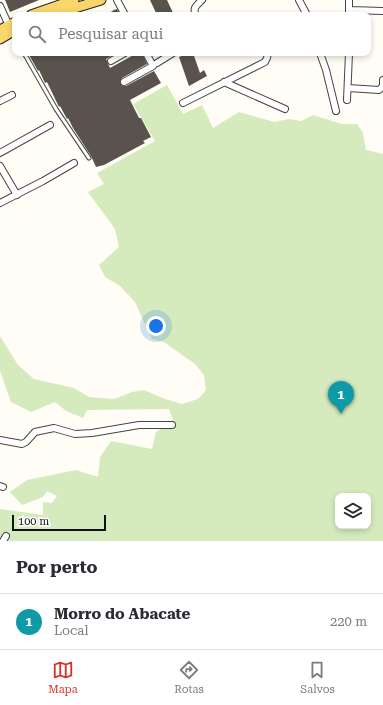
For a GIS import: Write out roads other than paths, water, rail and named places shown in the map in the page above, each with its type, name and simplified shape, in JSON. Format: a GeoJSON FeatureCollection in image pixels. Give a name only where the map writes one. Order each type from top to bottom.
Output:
{"type":"FeatureCollection","features":[{"type":"Feature","properties":{"kind":"main road"},"geometry":{"type":"LineString","coordinates":[[40,12],[74,0]]}},
{"type":"Feature","properties":{"kind":"main road"},"geometry":{"type":"LineString","coordinates":[[62,12],[101,0]]}},
{"type":"Feature","properties":{"kind":"main road"},"geometry":{"type":"LineString","coordinates":[[0,30],[12,29]]}},
{"type":"Feature","properties":{"kind":"main road"},"geometry":{"type":"LineString","coordinates":[[0,39],[12,30]]}},
{"type":"Feature","properties":{"kind":"street"},"geometry":{"type":"LineString","coordinates":[[117,0],[123,12]]}},
{"type":"Feature","properties":{"kind":"street"},"geometry":{"type":"LineString","coordinates":[[194,12],[194,8],[202,0]]}},
{"type":"Feature","properties":{"kind":"street"},"geometry":{"type":"LineString","coordinates":[[299,0],[305,12]]}},
{"type":"Feature","properties":{"kind":"street"},"geometry":{"type":"LineString","coordinates":[[349,0],[349,12],[383,11]]}},
{"type":"Feature","properties":{"kind":"street"},"geometry":{"type":"LineString","coordinates":[[0,6],[12,27]]}},
{"type":"Feature","properties":{"kind":"street"},"geometry":{"type":"LineString","coordinates":[[111,61],[120,56]]}},
{"type":"Feature","properties":{"kind":"street"},"geometry":{"type":"LineString","coordinates":[[124,82],[153,66],[148,56]]}},
{"type":"Feature","properties":{"kind":"street"},"geometry":{"type":"LineString","coordinates":[[157,63],[169,56]]}},
{"type":"Feature","properties":{"kind":"street"},"geometry":{"type":"LineString","coordinates":[[183,103],[265,62],[267,56]]}},
{"type":"Feature","properties":{"kind":"street"},"geometry":{"type":"LineString","coordinates":[[321,56],[336,111]]}},
{"type":"Feature","properties":{"kind":"street"},"geometry":{"type":"LineString","coordinates":[[347,100],[349,56]]}},
{"type":"Feature","properties":{"kind":"street"},"geometry":{"type":"LineString","coordinates":[[348,88],[379,90],[382,86],[383,80]]}},
{"type":"Feature","properties":{"kind":"street"},"geometry":{"type":"LineString","coordinates":[[224,82],[285,108]]}},
{"type":"Feature","properties":{"kind":"street"},"geometry":{"type":"LineString","coordinates":[[0,102],[12,94]]}},
{"type":"Feature","properties":{"kind":"street"},"geometry":{"type":"LineString","coordinates":[[0,153],[50,125]]}},
{"type":"Feature","properties":{"kind":"street"},"geometry":{"type":"LineString","coordinates":[[0,203],[74,163]]}},
{"type":"Feature","properties":{"kind":"street"},"geometry":{"type":"LineString","coordinates":[[0,166],[17,194]]}},
{"type":"Feature","properties":{"kind":"street"},"geometry":{"type":"LineString","coordinates":[[0,440],[24,443],[35,432],[54,428],[75,434],[138,426],[172,425]]}},
{"type":"Feature","properties":{"kind":"lane"},"geometry":{"type":"LineString","coordinates":[[26,56],[56,109],[89,158]]}},
{"type":"Feature","properties":{"kind":"place","name":"Morro do Abacate"},"geometry":{"type":"Point","coordinates":[341,414]}}]}
